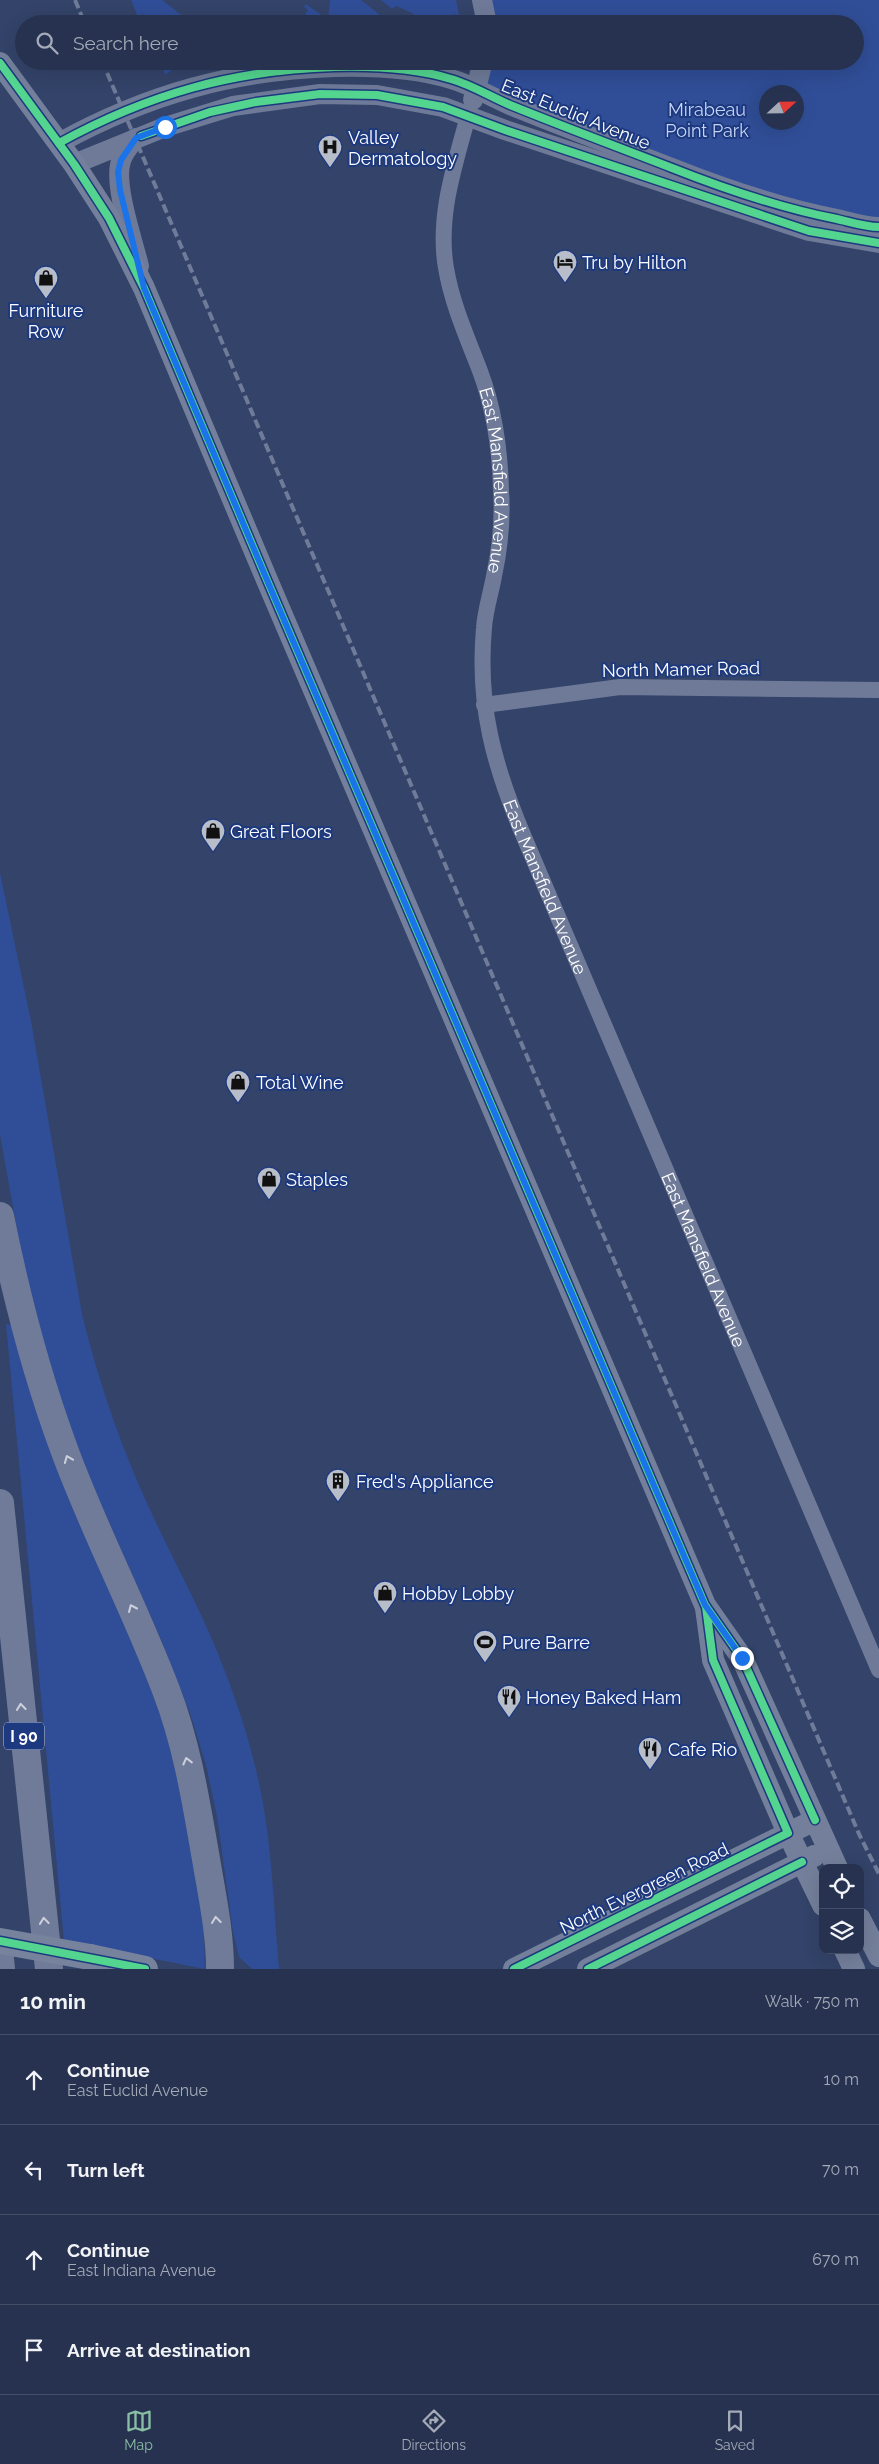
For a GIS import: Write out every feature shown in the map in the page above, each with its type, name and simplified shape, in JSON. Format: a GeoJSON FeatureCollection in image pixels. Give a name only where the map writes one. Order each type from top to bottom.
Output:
{"type":"FeatureCollection","features":[{"type":"Feature","properties":{"kind":"highway"},"geometry":{"type":"LineString","coordinates":[[0,1216],[29,1345],[51,1414],[72,1468],[146,1640],[176,1720],[196,1802],[216,1918],[220,1969]]}},
{"type":"Feature","properties":{"kind":"highway","name":"I 90"},"geometry":{"type":"LineString","coordinates":[[0,1503],[49,1969]]}},
{"type":"Feature","properties":{"kind":"highway"},"geometry":{"type":"LineString","coordinates":[[0,1959],[1,1969]]}},
{"type":"Feature","properties":{"kind":"main road"},"geometry":{"type":"LineString","coordinates":[[0,63],[59,142],[109,218],[144,288],[270,588],[705,1605],[742,1658],[833,1859],[802,1862],[588,1969]]}},
{"type":"Feature","properties":{"kind":"main road"},"geometry":{"type":"LineString","coordinates":[[705,1605],[712,1660],[788,1833],[819,1897]]}},
{"type":"Feature","properties":{"kind":"main road","name":"North Evergreen Road"},"geometry":{"type":"LineString","coordinates":[[514,1969],[815,1820]]}},
{"type":"Feature","properties":{"kind":"main road"},"geometry":{"type":"LineString","coordinates":[[864,1927],[879,1956]]}},
{"type":"Feature","properties":{"kind":"main road"},"geometry":{"type":"LineString","coordinates":[[0,1940],[145,1969]]}},
{"type":"Feature","properties":{"kind":"main road"},"geometry":{"type":"LineString","coordinates":[[847,1954],[854,1969]]}},
{"type":"Feature","properties":{"kind":"street"},"geometry":{"type":"LineString","coordinates":[[482,0],[485,15]]}},
{"type":"Feature","properties":{"kind":"street","name":"East Euclid Avenue"},"geometry":{"type":"LineString","coordinates":[[59,142],[89,126],[163,96],[203,84],[254,73],[285,70]]}},
{"type":"Feature","properties":{"kind":"street","name":"East Euclid Avenue"},"geometry":{"type":"LineString","coordinates":[[403,70],[451,79],[509,104],[710,183],[807,214],[879,227]]}},
{"type":"Feature","properties":{"kind":"street","name":"East Mansfield Avenue"},"geometry":{"type":"LineString","coordinates":[[481,70],[449,189],[443,222],[446,267],[456,308],[481,373],[498,452],[501,530],[484,626],[484,704],[490,742],[503,788],[879,1670]]}},
{"type":"Feature","properties":{"kind":"street","name":"East Euclid Avenue"},"geometry":{"type":"LineString","coordinates":[[74,164],[136,138],[233,106],[320,94],[378,95],[443,107],[505,130],[809,231],[879,243]]}},
{"type":"Feature","properties":{"kind":"street"},"geometry":{"type":"LineString","coordinates":[[136,138],[121,160],[118,172],[120,190],[144,288]]}},
{"type":"Feature","properties":{"kind":"street","name":"North Mamer Road"},"geometry":{"type":"LineString","coordinates":[[484,704],[620,687],[879,690]]}},
{"type":"Feature","properties":{"kind":"green space"},"geometry":{"type":"Polygon","coordinates":[[[131,0],[162,0],[181,15],[143,14],[137,15],[131,0]]]}},
{"type":"Feature","properties":{"kind":"green space"},"geometry":{"type":"Polygon","coordinates":[[[330,0],[361,0],[380,15],[328,15],[330,0]]]}},
{"type":"Feature","properties":{"kind":"green space"},"geometry":{"type":"Polygon","coordinates":[[[381,0],[456,0],[459,15],[414,15],[396,6],[392,9],[381,0]]]}},
{"type":"Feature","properties":{"kind":"green space","name":"Mirabeau Point Park"},"geometry":{"type":"Polygon","coordinates":[[[482,0],[879,0],[879,227],[807,214],[476,89],[481,70],[864,70],[864,15],[485,15],[482,0]]]}},
{"type":"Feature","properties":{"kind":"green space"},"geometry":{"type":"Polygon","coordinates":[[[306,4],[321,15],[306,15],[305,14],[308,10],[304,7],[306,4]]]}},
{"type":"Feature","properties":{"kind":"green space"},"geometry":{"type":"Polygon","coordinates":[[[163,70],[172,70],[165,75],[163,70]]]}},
{"type":"Feature","properties":{"kind":"green space"},"geometry":{"type":"Polygon","coordinates":[[[0,873],[31,1021],[82,1314],[96,1366],[121,1441],[141,1490],[216,1649],[245,1728],[256,1768],[267,1829],[279,1969],[252,1969],[239,1957],[233,1932],[217,1816],[206,1765],[190,1713],[160,1637],[92,1484],[73,1436],[39,1329],[25,1273],[0,1135],[0,873]]]}},
{"type":"Feature","properties":{"kind":"green space"},"geometry":{"type":"Polygon","coordinates":[[[6,1324],[12,1325],[172,1740],[203,1903],[205,1969],[64,1941],[6,1324]]]}},
{"type":"Feature","properties":{"kind":"railway"},"geometry":{"type":"LineString","coordinates":[[75,0],[81,15]]}},
{"type":"Feature","properties":{"kind":"railway"},"geometry":{"type":"LineString","coordinates":[[106,70],[859,1834],[879,1874]]}},
{"type":"Feature","properties":{"kind":"cycle path"},"geometry":{"type":"LineString","coordinates":[[0,63],[74,164],[109,218],[144,288],[705,1605],[742,1658],[815,1820]]}},
{"type":"Feature","properties":{"kind":"cycle path"},"geometry":{"type":"LineString","coordinates":[[59,143],[125,111],[159,98],[227,79],[289,70]]}},
{"type":"Feature","properties":{"kind":"cycle path"},"geometry":{"type":"LineString","coordinates":[[408,70],[437,75],[459,82],[550,121],[732,190],[816,215],[879,227]]}},
{"type":"Feature","properties":{"kind":"cycle path"},"geometry":{"type":"LineString","coordinates":[[141,136],[210,112],[256,102],[320,94],[377,95],[443,107],[505,130],[809,231],[879,243]]}},
{"type":"Feature","properties":{"kind":"cycle path"},"geometry":{"type":"LineString","coordinates":[[514,1969],[788,1833],[713,1660],[706,1607]]}},
{"type":"Feature","properties":{"kind":"cycle path"},"geometry":{"type":"LineString","coordinates":[[588,1969],[802,1862]]}},
{"type":"Feature","properties":{"kind":"cycle path"},"geometry":{"type":"LineString","coordinates":[[0,1941],[145,1969]]}},
{"type":"Feature","properties":{"kind":"place","name":"Valley Dermatology"},"geometry":{"type":"Point","coordinates":[330,168]}},
{"type":"Feature","properties":{"kind":"place","name":"Tru by Hilton"},"geometry":{"type":"Point","coordinates":[565,283]}},
{"type":"Feature","properties":{"kind":"place","name":"Furniture Row"},"geometry":{"type":"Point","coordinates":[46,299]}},
{"type":"Feature","properties":{"kind":"place","name":"Great Floors"},"geometry":{"type":"Point","coordinates":[213,852]}},
{"type":"Feature","properties":{"kind":"place","name":"Total Wine"},"geometry":{"type":"Point","coordinates":[238,1103]}},
{"type":"Feature","properties":{"kind":"place","name":"Staples"},"geometry":{"type":"Point","coordinates":[269,1200]}},
{"type":"Feature","properties":{"kind":"place","name":"Fred's Appliance"},"geometry":{"type":"Point","coordinates":[338,1502]}},
{"type":"Feature","properties":{"kind":"place","name":"Hobby Lobby"},"geometry":{"type":"Point","coordinates":[385,1614]}},
{"type":"Feature","properties":{"kind":"place","name":"Pure Barre"},"geometry":{"type":"Point","coordinates":[485,1663]}},
{"type":"Feature","properties":{"kind":"place","name":"Honey Baked Ham"},"geometry":{"type":"Point","coordinates":[509,1718]}},
{"type":"Feature","properties":{"kind":"place","name":"Cafe Rio"},"geometry":{"type":"Point","coordinates":[650,1770]}},
{"type":"Feature","properties":{"kind":"route"},"geometry":{"type":"LineString","coordinates":[[165,127],[136,138],[121,160],[118,172],[120,190],[144,288],[705,1605],[742,1658]]}}]}
